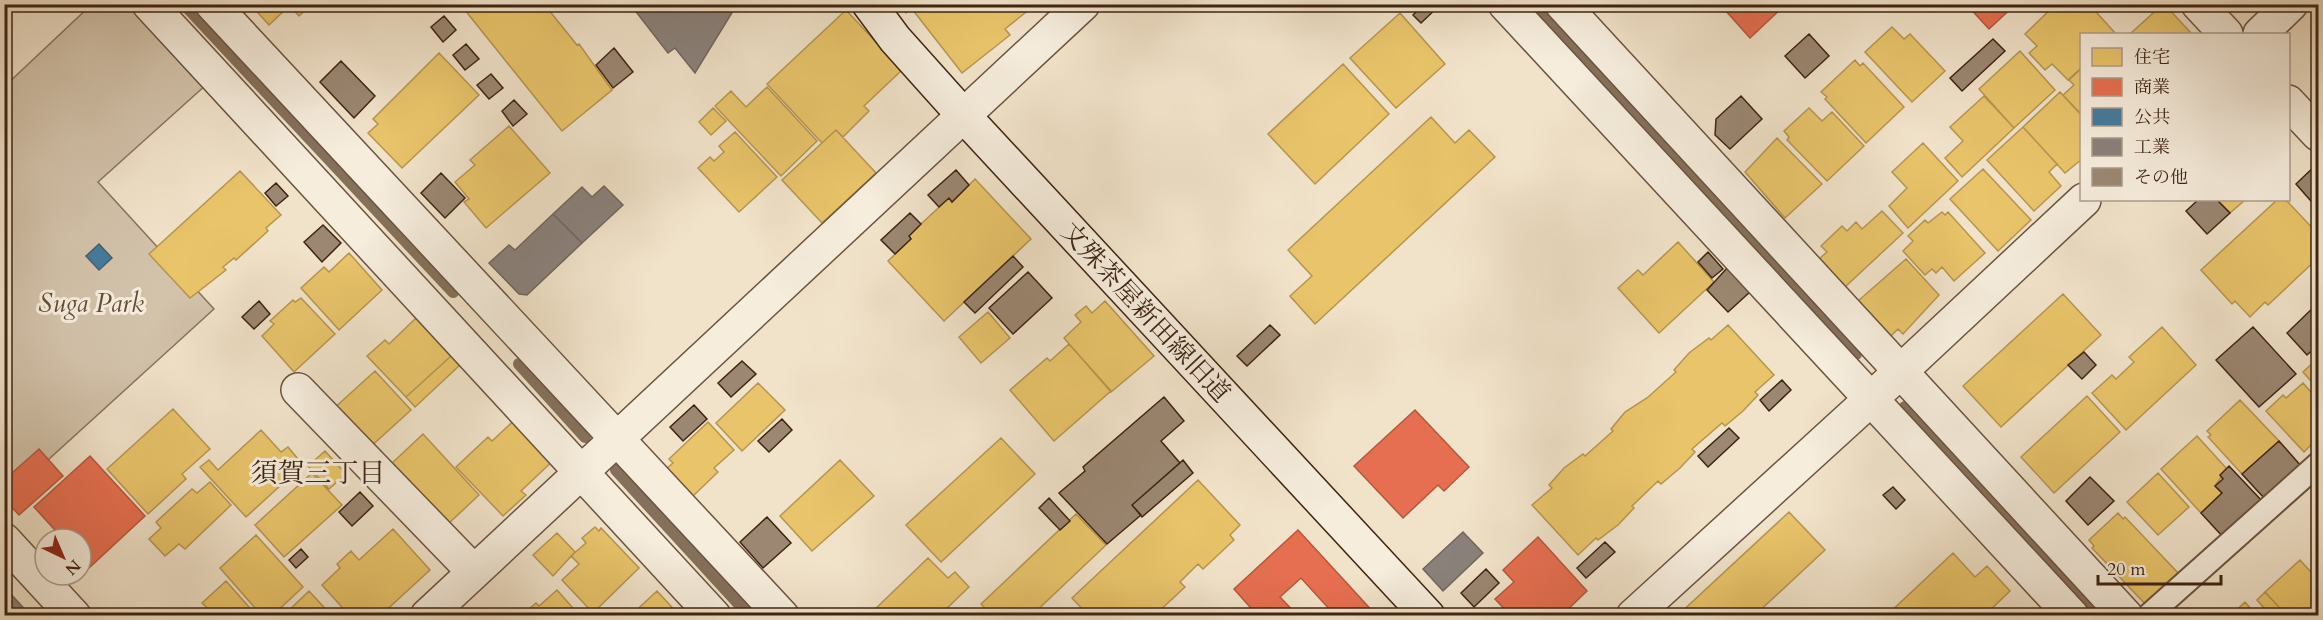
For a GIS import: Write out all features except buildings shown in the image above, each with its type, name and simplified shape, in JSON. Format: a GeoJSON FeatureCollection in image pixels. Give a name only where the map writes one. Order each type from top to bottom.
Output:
{"type":"FeatureCollection","features":[{"type":"Feature","properties":{"kind":"street"},"geometry":{"type":"LineString","coordinates":[[149,4],[714,615]]}},
{"type":"Feature","properties":{"kind":"street"},"geometry":{"type":"LineString","coordinates":[[212,4],[782,615]]}},
{"type":"Feature","properties":{"kind":"street","name":"文殊茶屋新田線旧道"},"geometry":{"type":"LineString","coordinates":[[869,4],[895,39],[964,116],[1428,615]]}},
{"type":"Feature","properties":{"kind":"street"},"geometry":{"type":"LineString","coordinates":[[427,615],[582,474],[1083,4]]}},
{"type":"Feature","properties":{"kind":"street"},"geometry":{"type":"LineString","coordinates":[[1505,4],[2072,615]]}},
{"type":"Feature","properties":{"kind":"street"},"geometry":{"type":"LineString","coordinates":[[1562,4],[2126,615]]}},
{"type":"Feature","properties":{"kind":"street"},"geometry":{"type":"LineString","coordinates":[[2198,4],[2225,33]]}},
{"type":"Feature","properties":{"kind":"street"},"geometry":{"type":"LineString","coordinates":[[2261,33],[2291,4]]}},
{"type":"Feature","properties":{"kind":"street"},"geometry":{"type":"LineString","coordinates":[[1633,615],[1872,398],[2083,201]]}},
{"type":"Feature","properties":{"kind":"street"},"geometry":{"type":"LineString","coordinates":[[298,390],[474,572]]}},
{"type":"Feature","properties":{"kind":"street"},"geometry":{"type":"LineString","coordinates":[[4,540],[74,615]]}},
{"type":"Feature","properties":{"kind":"lane"},"geometry":{"type":"LineString","coordinates":[[2148,615],[2319,464]]}},
{"type":"Feature","properties":{"kind":"green space","name":"Suga Park"},"geometry":{"type":"Polygon","coordinates":[[[91,5],[137,5],[207,84],[98,182],[214,309],[5,499],[5,86],[91,5]]]}},
{"type":"Feature","properties":{"kind":"waterway"},"geometry":{"type":"LineString","coordinates":[[184,4],[453,292]]}},
{"type":"Feature","properties":{"kind":"waterway"},"geometry":{"type":"LineString","coordinates":[[1533,4],[1856,354]]}},
{"type":"Feature","properties":{"kind":"waterway"},"geometry":{"type":"LineString","coordinates":[[519,364],[585,437]]}},
{"type":"Feature","properties":{"kind":"waterway"},"geometry":{"type":"LineString","coordinates":[[1905,407],[2099,616]]}},
{"type":"Feature","properties":{"kind":"waterway"},"geometry":{"type":"LineString","coordinates":[[616,470],[750,616]]}},
{"type":"Feature","properties":{"kind":"district","name":"須賀三丁目"},"geometry":{"type":"Point","coordinates":[318,473]}}]}
